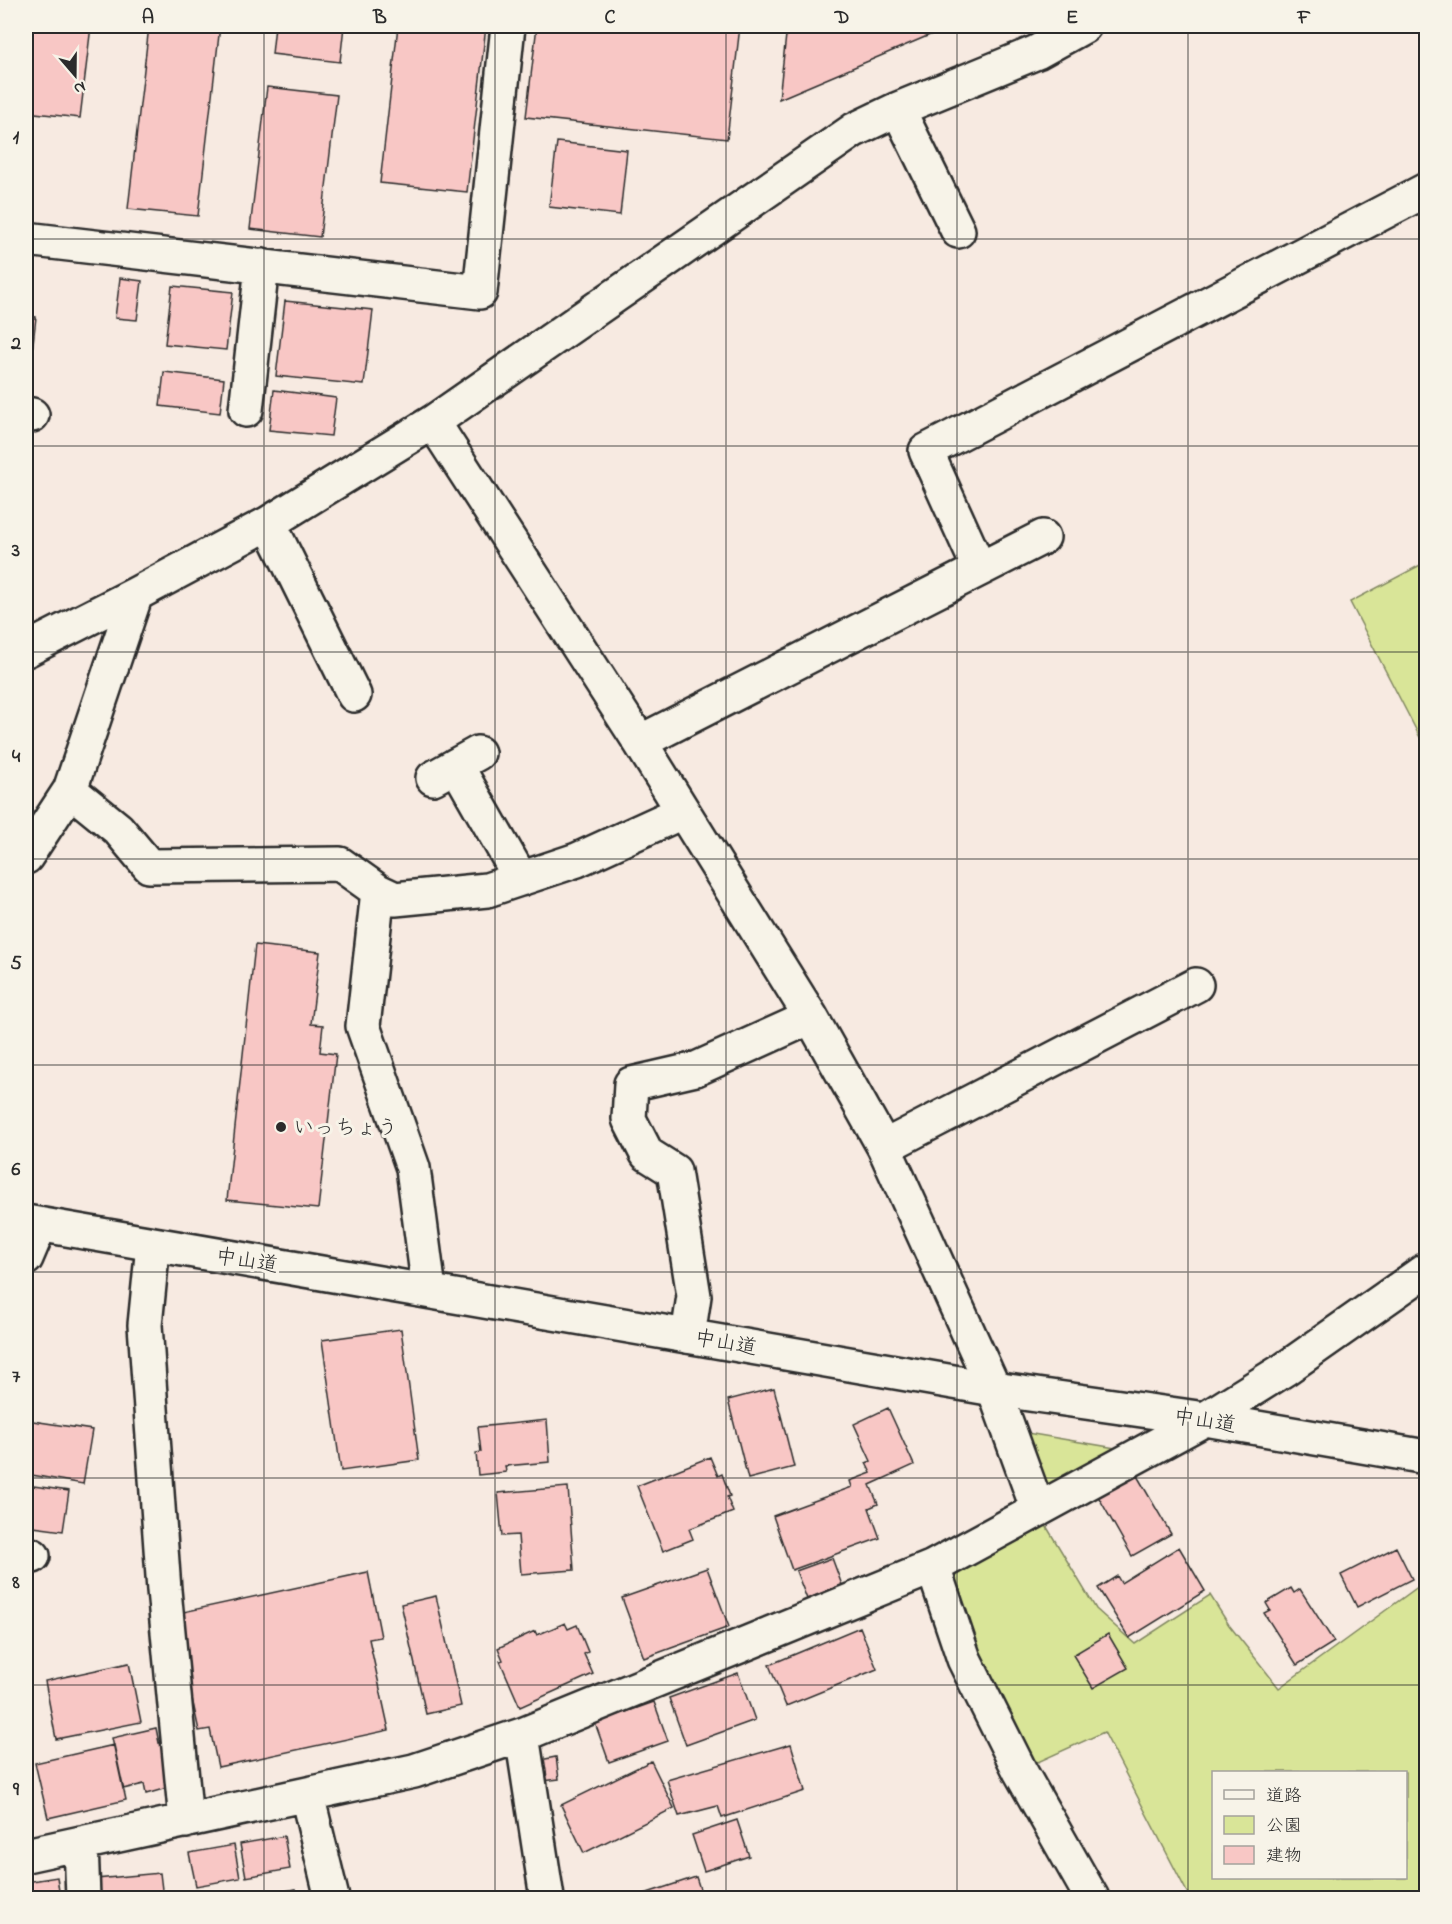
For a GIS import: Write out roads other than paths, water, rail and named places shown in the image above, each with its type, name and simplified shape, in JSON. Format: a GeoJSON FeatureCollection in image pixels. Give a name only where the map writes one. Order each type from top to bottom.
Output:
{"type":"FeatureCollection","features":[{"type":"Feature","properties":{"kind":"main road"},"geometry":{"type":"LineString","coordinates":[[26,239],[480,292],[508,26]]}},
{"type":"Feature","properties":{"kind":"main road"},"geometry":{"type":"LineString","coordinates":[[26,650],[268,523],[433,422],[854,130],[898,109],[1037,52],[1083,26]]}},
{"type":"Feature","properties":{"kind":"main road"},"geometry":{"type":"LineString","coordinates":[[898,109],[958,231]]}},
{"type":"Feature","properties":{"kind":"main road"},"geometry":{"type":"LineString","coordinates":[[978,568],[926,451],[1426,190]]}},
{"type":"Feature","properties":{"kind":"main road"},"geometry":{"type":"LineString","coordinates":[[246,410],[262,266]]}},
{"type":"Feature","properties":{"kind":"main road"},"geometry":{"type":"LineString","coordinates":[[433,422],[640,742],[811,1017],[884,1147],[994,1389],[1038,1509]]}},
{"type":"Feature","properties":{"kind":"main road"},"geometry":{"type":"LineString","coordinates":[[268,523],[354,695]]}},
{"type":"Feature","properties":{"kind":"main road"},"geometry":{"type":"LineString","coordinates":[[640,742],[1042,537]]}},
{"type":"Feature","properties":{"kind":"main road"},"geometry":{"type":"LineString","coordinates":[[26,857],[70,790],[136,594]]}},
{"type":"Feature","properties":{"kind":"main road"},"geometry":{"type":"LineString","coordinates":[[456,765],[521,879]]}},
{"type":"Feature","properties":{"kind":"main road"},"geometry":{"type":"LineString","coordinates":[[70,790],[118,829],[149,866],[340,864],[378,891],[395,898],[487,890],[577,860],[682,812]]}},
{"type":"Feature","properties":{"kind":"main road"},"geometry":{"type":"LineString","coordinates":[[378,891],[363,1026],[413,1168],[429,1290]]}},
{"type":"Feature","properties":{"kind":"main road"},"geometry":{"type":"LineString","coordinates":[[884,1147],[1196,985]]}},
{"type":"Feature","properties":{"kind":"main road"},"geometry":{"type":"LineString","coordinates":[[688,1336],[694,1296],[674,1171],[647,1154],[629,1119],[631,1084],[696,1069],[811,1017]]}},
{"type":"Feature","properties":{"kind":"main road"},"geometry":{"type":"LineString","coordinates":[[26,1258],[33,1223]]}},
{"type":"Feature","properties":{"kind":"main road","name":"中山道"},"geometry":{"type":"LineString","coordinates":[[33,1223],[994,1389],[1205,1419],[1426,1457]]}},
{"type":"Feature","properties":{"kind":"main road"},"geometry":{"type":"LineString","coordinates":[[153,1245],[145,1325],[164,1590],[186,1821]]}},
{"type":"Feature","properties":{"kind":"main road"},"geometry":{"type":"LineString","coordinates":[[26,1855],[414,1771],[522,1735],[933,1567],[1205,1419],[1285,1369],[1426,1270]]}},
{"type":"Feature","properties":{"kind":"main road"},"geometry":{"type":"LineString","coordinates":[[933,1567],[964,1659],[1020,1770],[1092,1899]]}},
{"type":"Feature","properties":{"kind":"main road"},"geometry":{"type":"LineString","coordinates":[[522,1735],[547,1899]]}},
{"type":"Feature","properties":{"kind":"main road"},"geometry":{"type":"LineString","coordinates":[[308,1795],[332,1899]]}},
{"type":"Feature","properties":{"kind":"main road"},"geometry":{"type":"LineString","coordinates":[[81,1843],[83,1899]]}},
{"type":"Feature","properties":{"kind":"place","name":"いっちょう"},"geometry":{"type":"Point","coordinates":[281,1127]}}]}
